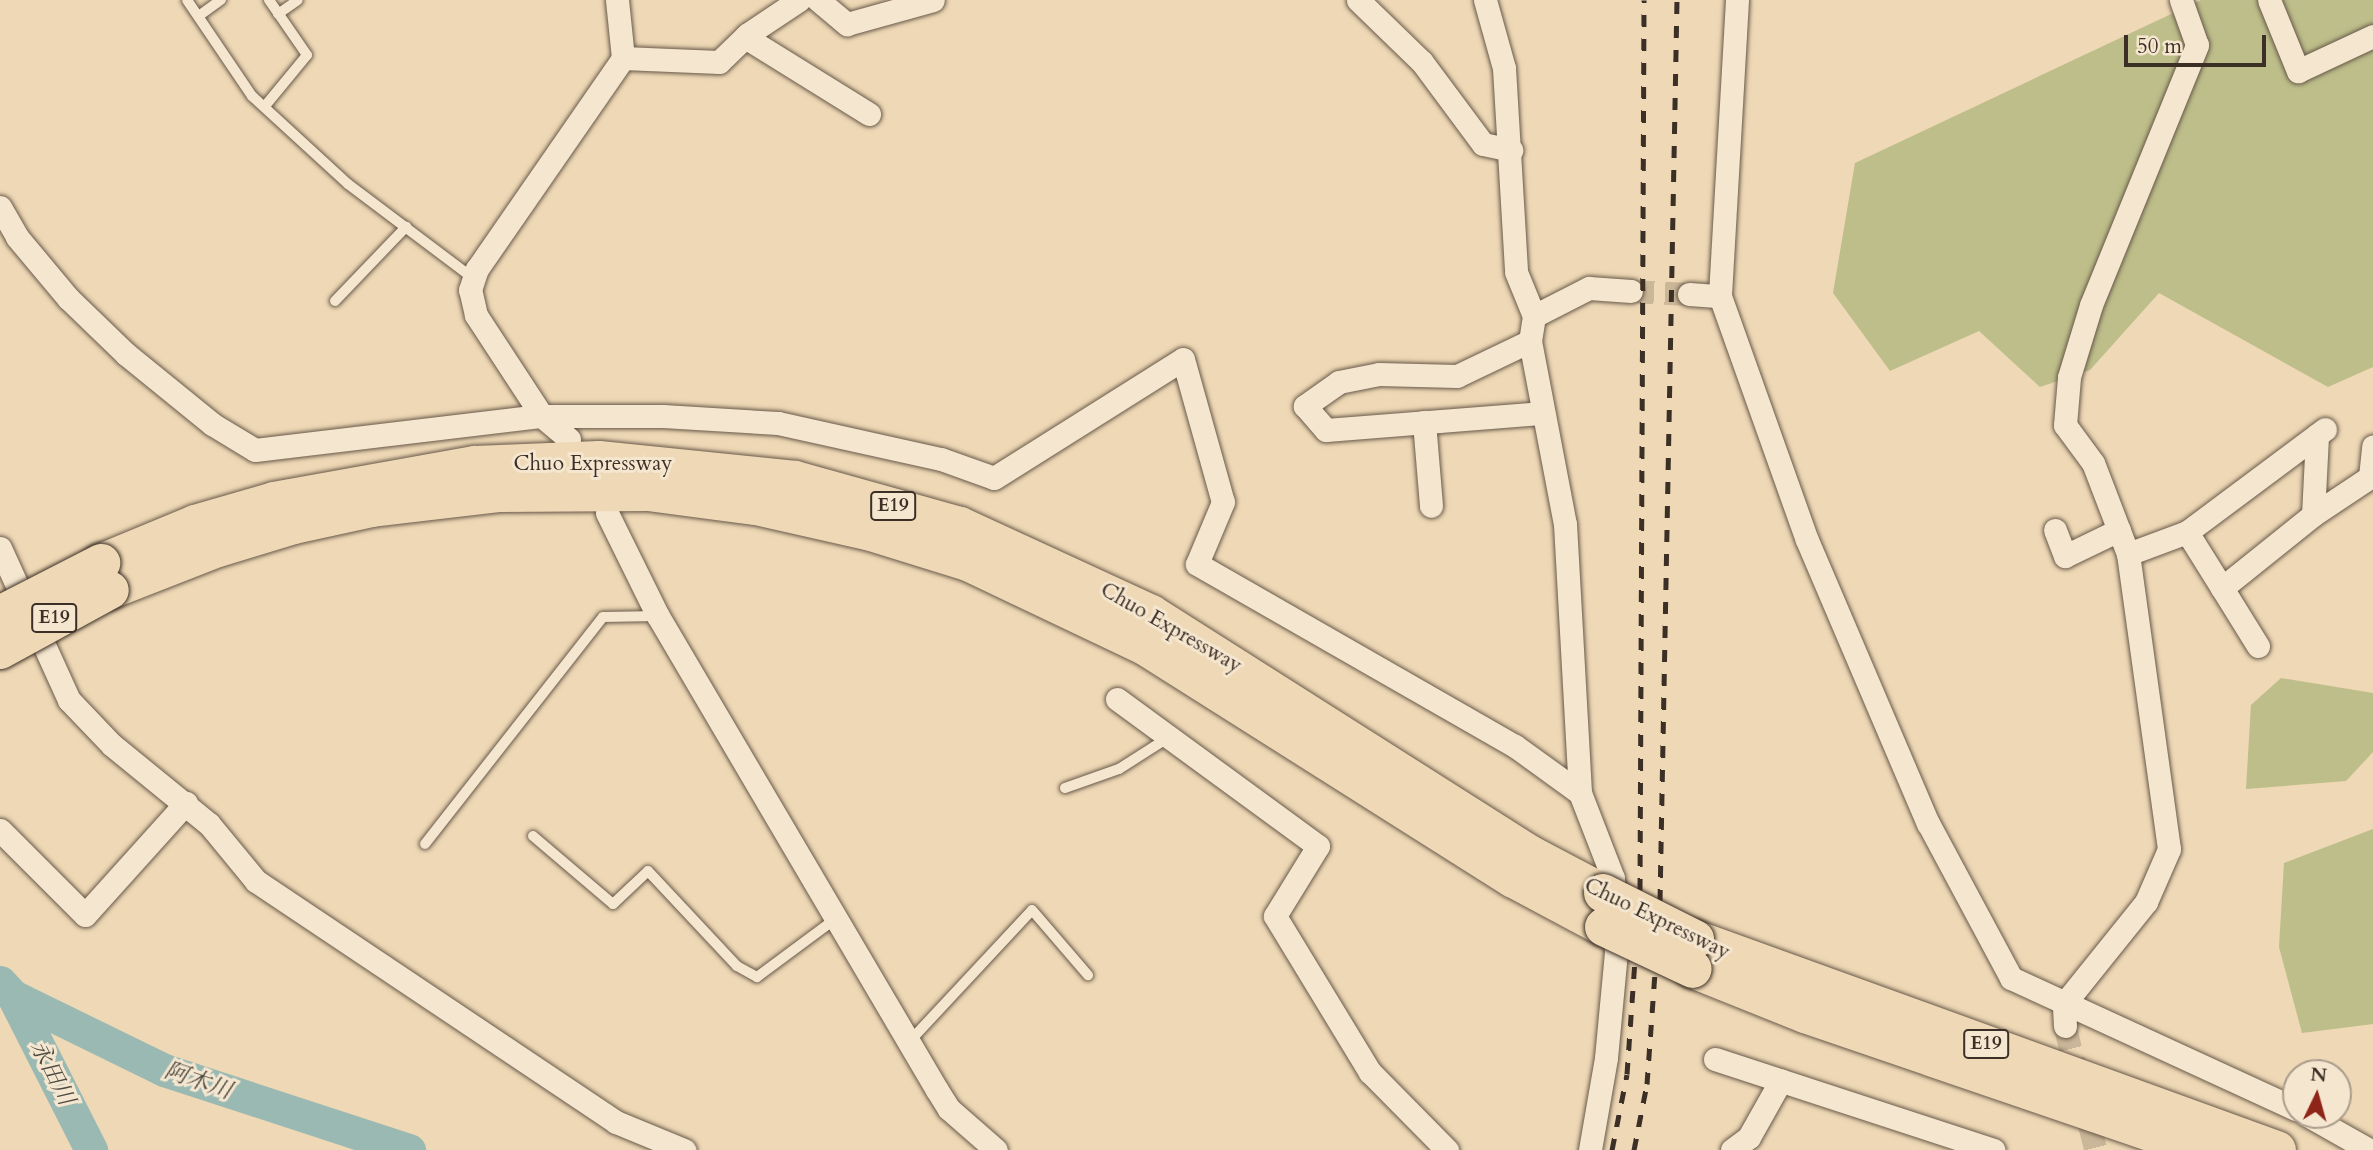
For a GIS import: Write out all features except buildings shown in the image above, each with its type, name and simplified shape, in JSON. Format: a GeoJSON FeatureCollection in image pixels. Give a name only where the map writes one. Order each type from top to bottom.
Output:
{"type":"FeatureCollection","features":[{"type":"Feature","properties":{"kind":"highway","name":"Chuo Expressway"},"geometry":{"type":"LineString","coordinates":[[0,650],[106,577],[195,524],[274,501],[475,465],[599,460],[795,480],[960,526],[1151,614],[1529,854],[1603,910],[1694,954],[1805,1014],[2203,1150]]}},
{"type":"Feature","properties":{"kind":"highway","name":"Chuo Expressway"},"geometry":{"type":"LineString","coordinates":[[0,615],[106,577]]}},
{"type":"Feature","properties":{"kind":"highway","name":"Chuo Expressway"},"geometry":{"type":"LineString","coordinates":[[1694,954],[2277,1150]]}},
{"type":"Feature","properties":{"kind":"street"},"geometry":{"type":"LineString","coordinates":[[569,439],[542,416],[476,315],[470,290],[474,279],[623,58],[617,0]]}},
{"type":"Feature","properties":{"kind":"street"},"geometry":{"type":"LineString","coordinates":[[623,58],[719,62],[745,37],[799,0]]}},
{"type":"Feature","properties":{"kind":"street"},"geometry":{"type":"LineString","coordinates":[[818,0],[848,24],[933,0]]}},
{"type":"Feature","properties":{"kind":"street"},"geometry":{"type":"LineString","coordinates":[[1358,0],[1422,62],[1483,144],[1511,150]]}},
{"type":"Feature","properties":{"kind":"street"},"geometry":{"type":"LineString","coordinates":[[1485,0],[1504,68],[1511,150],[1516,272],[1534,316],[1530,341],[1565,524],[1580,793],[1613,878],[1616,952],[1606,1058],[1590,1150]]}},
{"type":"Feature","properties":{"kind":"street"},"geometry":{"type":"LineString","coordinates":[[1737,0],[1720,296],[1807,540],[1928,823],[2011,978],[2064,1015],[2247,1082],[2282,1101]]}},
{"type":"Feature","properties":{"kind":"street"},"geometry":{"type":"LineString","coordinates":[[2064,1015],[2146,902],[2169,849],[2128,554],[2093,463],[2065,425],[2069,377],[2091,305],[2197,46],[2181,0]]}},
{"type":"Feature","properties":{"kind":"street"},"geometry":{"type":"LineString","coordinates":[[2269,0],[2298,71],[2373,36]]}},
{"type":"Feature","properties":{"kind":"street"},"geometry":{"type":"LineString","coordinates":[[745,37],[869,114]]}},
{"type":"Feature","properties":{"kind":"street"},"geometry":{"type":"LineString","coordinates":[[0,207],[17,237],[68,298],[126,354],[212,424],[255,450],[542,416],[778,423],[941,458],[994,478],[1183,359],[1223,502],[1197,564],[1515,746],[1580,793]]}},
{"type":"Feature","properties":{"kind":"street"},"geometry":{"type":"LineString","coordinates":[[1534,316],[1589,288],[1631,291]]}},
{"type":"Feature","properties":{"kind":"street"},"geometry":{"type":"LineString","coordinates":[[1689,294],[1720,296]]}},
{"type":"Feature","properties":{"kind":"street"},"geometry":{"type":"LineString","coordinates":[[1530,341],[1457,376],[1379,374],[1339,382],[1305,406],[1326,430],[1543,413]]}},
{"type":"Feature","properties":{"kind":"street"},"geometry":{"type":"LineString","coordinates":[[1424,422],[1431,506]]}},
{"type":"Feature","properties":{"kind":"street"},"geometry":{"type":"LineString","coordinates":[[2128,554],[2186,532],[2321,432],[2313,515]]}},
{"type":"Feature","properties":{"kind":"street"},"geometry":{"type":"LineString","coordinates":[[2222,588],[2313,515],[2370,477],[2373,446]]}},
{"type":"Feature","properties":{"kind":"street"},"geometry":{"type":"LineString","coordinates":[[607,513],[658,616],[949,1109],[996,1150]]}},
{"type":"Feature","properties":{"kind":"street"},"geometry":{"type":"LineString","coordinates":[[2055,530],[2065,556],[2119,530]]}},
{"type":"Feature","properties":{"kind":"street"},"geometry":{"type":"LineString","coordinates":[[2186,532],[2258,646]]}},
{"type":"Feature","properties":{"kind":"street"},"geometry":{"type":"LineString","coordinates":[[0,548],[69,699],[112,745],[186,803],[256,881],[285,904],[616,1122],[684,1150]]}},
{"type":"Feature","properties":{"kind":"street"},"geometry":{"type":"LineString","coordinates":[[1117,699],[1318,846],[1275,916],[1370,1072],[1442,1148]]}},
{"type":"Feature","properties":{"kind":"street"},"geometry":{"type":"LineString","coordinates":[[0,831],[85,915],[186,803]]}},
{"type":"Feature","properties":{"kind":"street"},"geometry":{"type":"LineString","coordinates":[[1715,1059],[1993,1150]]}},
{"type":"Feature","properties":{"kind":"street"},"geometry":{"type":"LineString","coordinates":[[1732,1150],[1749,1137],[1780,1080]]}},
{"type":"Feature","properties":{"kind":"street"},"geometry":{"type":"LineString","coordinates":[[2332,1129],[2369,1150]]}},
{"type":"Feature","properties":{"kind":"lane"},"geometry":{"type":"LineString","coordinates":[[187,0],[200,15],[241,84],[348,184],[474,279]]}},
{"type":"Feature","properties":{"kind":"lane"},"geometry":{"type":"LineString","coordinates":[[200,15],[221,0]]}},
{"type":"Feature","properties":{"kind":"lane"},"geometry":{"type":"LineString","coordinates":[[265,106],[307,55],[269,0]]}},
{"type":"Feature","properties":{"kind":"lane"},"geometry":{"type":"LineString","coordinates":[[278,14],[298,0]]}},
{"type":"Feature","properties":{"kind":"lane"},"geometry":{"type":"LineString","coordinates":[[335,301],[406,227]]}},
{"type":"Feature","properties":{"kind":"lane"},"geometry":{"type":"LineString","coordinates":[[425,844],[603,617],[658,616]]}},
{"type":"Feature","properties":{"kind":"lane"},"geometry":{"type":"LineString","coordinates":[[1065,788],[1119,769],[1169,737]]}},
{"type":"Feature","properties":{"kind":"lane"},"geometry":{"type":"LineString","coordinates":[[533,836],[613,904],[649,871],[737,966],[757,977],[835,919]]}},
{"type":"Feature","properties":{"kind":"lane"},"geometry":{"type":"LineString","coordinates":[[909,1042],[1032,910],[1088,975]]}},
{"type":"Feature","properties":{"kind":"green space"},"geometry":{"type":"Polygon","coordinates":[[[2201,0],[2373,0],[2373,367],[2328,387],[2159,293],[2090,370],[2040,387],[1979,331],[1890,371],[1833,293],[1855,163],[2201,0]]]}},
{"type":"Feature","properties":{"kind":"green space"},"geometry":{"type":"Polygon","coordinates":[[[2281,678],[2373,693],[2373,752],[2346,781],[2246,789],[2251,705],[2281,678]]]}},
{"type":"Feature","properties":{"kind":"green space"},"geometry":{"type":"Polygon","coordinates":[[[2373,829],[2373,1024],[2302,1033],[2279,947],[2284,863],[2373,829]]]}},
{"type":"Feature","properties":{"kind":"waterway","name":"阿木川"},"geometry":{"type":"LineString","coordinates":[[0,982],[13,996],[164,1070],[409,1150]]}},
{"type":"Feature","properties":{"kind":"waterway","name":"永田川"},"geometry":{"type":"LineString","coordinates":[[13,996],[91,1150]]}},
{"type":"Feature","properties":{"kind":"tunnel"},"geometry":{"type":"LineString","coordinates":[[1631,291],[1689,294]]}},
{"type":"Feature","properties":{"kind":"tunnel"},"geometry":{"type":"LineString","coordinates":[[2065,1026],[2096,1150]]}},
{"type":"Feature","properties":{"kind":"railway"},"geometry":{"type":"LineString","coordinates":[[1612,1150],[1627,1074],[1640,890],[1644,0]]}},
{"type":"Feature","properties":{"kind":"railway"},"geometry":{"type":"LineString","coordinates":[[1634,1150],[1647,1084],[1660,901],[1677,0]]}}]}
